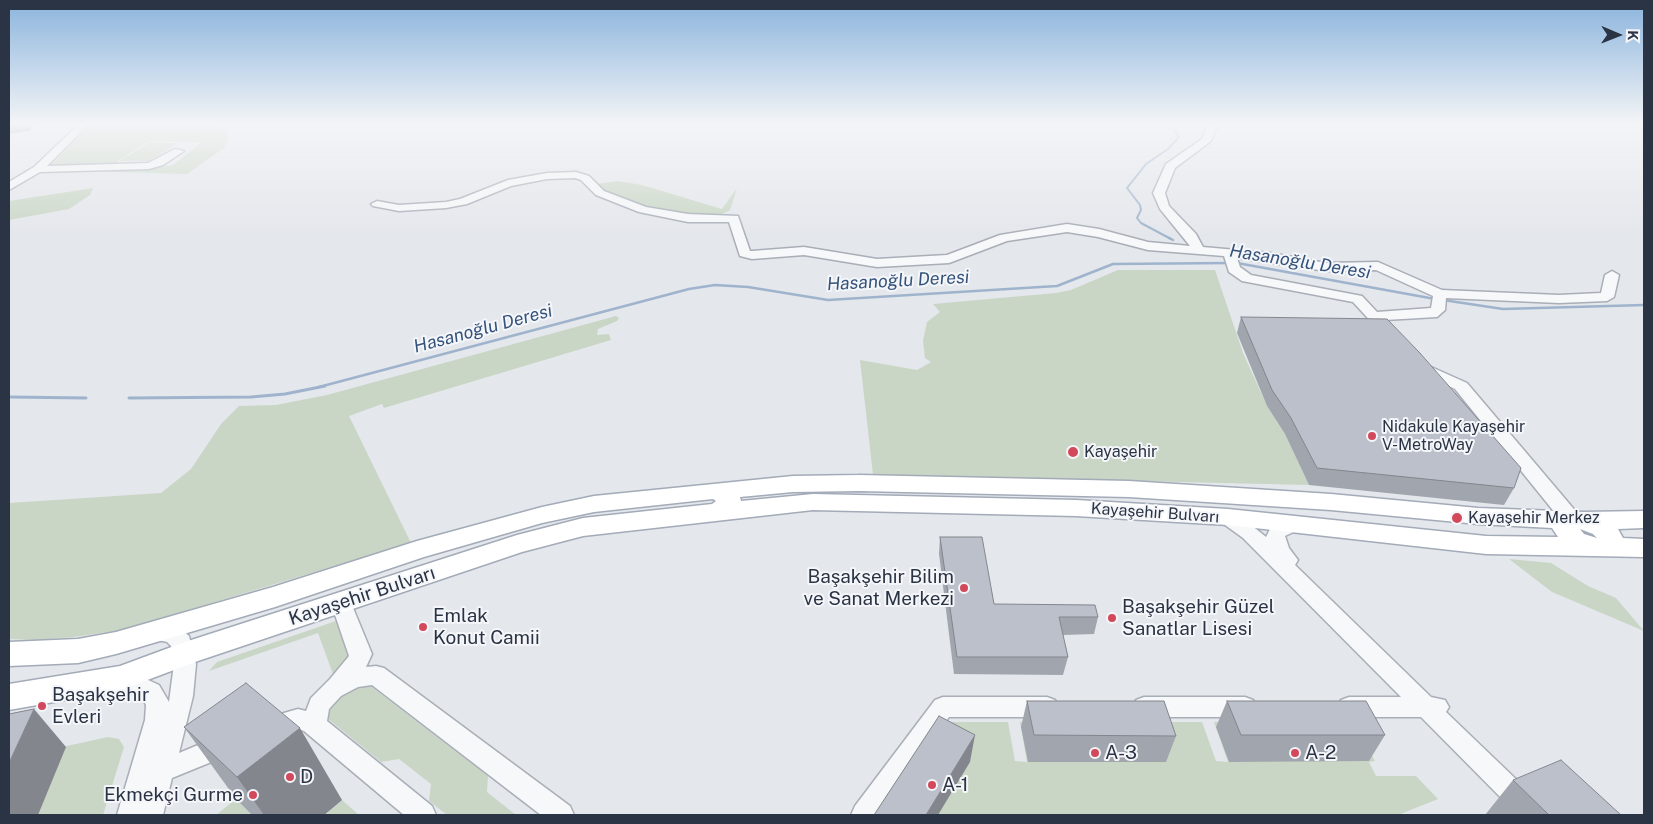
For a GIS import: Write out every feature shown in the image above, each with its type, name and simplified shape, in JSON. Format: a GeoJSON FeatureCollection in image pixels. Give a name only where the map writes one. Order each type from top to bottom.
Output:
{"type":"FeatureCollection","features":[{"type":"Feature","properties":{"kind":"main road","name":"Kayaşehir Bulvarı"},"geometry":{"type":"LineString","coordinates":[[9,697],[121,678],[185,654],[517,544],[583,527],[716,502],[793,484],[860,483],[1129,489],[1331,502],[1478,516],[1574,520],[1644,520]]}},
{"type":"Feature","properties":{"kind":"main road","name":"Kayaşehir Bulvarı"},"geometry":{"type":"LineString","coordinates":[[9,654],[78,651],[116,644],[275,597],[417,550],[542,515],[594,504],[814,502],[1076,508],[1228,518],[1486,545],[1644,548]]}},
{"type":"Feature","properties":{"kind":"main road","name":"Kayaşehir Bulvarı"},"geometry":{"type":"LineString","coordinates":[[1574,520],[1563,523],[1564,531],[1575,540],[1598,547]]}},
{"type":"Feature","properties":{"kind":"street"},"geometry":{"type":"LineString","coordinates":[[9,187],[38,169],[46,161]]}},
{"type":"Feature","properties":{"kind":"street"},"geometry":{"type":"LineString","coordinates":[[38,169],[149,166],[158,161]]}},
{"type":"Feature","properties":{"kind":"street"},"geometry":{"type":"LineString","coordinates":[[1177,161],[1170,166],[1158,193],[1164,207],[1192,236],[1199,250]]}},
{"type":"Feature","properties":{"kind":"street"},"geometry":{"type":"LineString","coordinates":[[377,204],[399,208],[446,205],[463,202],[508,183],[564,175],[585,178],[600,193],[643,210],[688,218],[734,218],[744,253],[752,255],[804,251],[877,263],[949,259],[1004,238],[1067,228],[1099,233],[1148,246],[1199,250],[1232,261],[1270,257],[1326,266],[1378,266],[1440,298],[1559,299],[1607,297],[1612,275]]}},
{"type":"Feature","properties":{"kind":"street"},"geometry":{"type":"LineString","coordinates":[[1232,261],[1247,278],[1357,299],[1422,368],[1461,386],[1574,520]]}},
{"type":"Feature","properties":{"kind":"street"},"geometry":{"type":"LineString","coordinates":[[1374,316],[1424,316],[1438,310],[1440,298]]}},
{"type":"Feature","properties":{"kind":"street"},"geometry":{"type":"LineString","coordinates":[[1228,518],[1250,533],[1548,815]]}},
{"type":"Feature","properties":{"kind":"street"},"geometry":{"type":"LineString","coordinates":[[1292,524],[1279,530],[1275,536],[1280,551],[1297,571],[1432,707],[1535,815]]}},
{"type":"Feature","properties":{"kind":"street"},"geometry":{"type":"LineString","coordinates":[[314,724],[319,705],[339,685],[358,661],[361,654],[342,603]]}},
{"type":"Feature","properties":{"kind":"street"},"geometry":{"type":"LineString","coordinates":[[150,815],[182,696],[185,654],[181,642],[173,635],[156,632]]}},
{"type":"Feature","properties":{"kind":"street"},"geometry":{"type":"LineString","coordinates":[[339,685],[354,678],[376,676],[561,815]]}},
{"type":"Feature","properties":{"kind":"street"},"geometry":{"type":"LineString","coordinates":[[121,678],[151,692],[158,704],[157,720],[130,815]]}},
{"type":"Feature","properties":{"kind":"street"},"geometry":{"type":"LineString","coordinates":[[864,815],[944,707],[1066,707]]}},
{"type":"Feature","properties":{"kind":"street"},"geometry":{"type":"LineString","coordinates":[[1124,707],[1271,707]]}},
{"type":"Feature","properties":{"kind":"street"},"geometry":{"type":"LineString","coordinates":[[1331,707],[1432,707]]}},
{"type":"Feature","properties":{"kind":"street"},"geometry":{"type":"LineString","coordinates":[[162,771],[289,720],[305,720],[314,724],[423,815]]}},
{"type":"Feature","properties":{"kind":"green space"},"geometry":{"type":"Polygon","coordinates":[[[54,161],[117,161],[115,163],[51,165],[54,161]]]}},
{"type":"Feature","properties":{"kind":"green space"},"geometry":{"type":"Polygon","coordinates":[[[177,161],[205,161],[187,174],[43,170],[150,169],[173,165],[177,161]]]}},
{"type":"Feature","properties":{"kind":"green space"},"geometry":{"type":"Polygon","coordinates":[[[618,181],[642,185],[722,209],[737,188],[730,210],[719,216],[709,217],[654,210],[606,193],[596,184],[618,181]]]}},
{"type":"Feature","properties":{"kind":"green space"},"geometry":{"type":"Polygon","coordinates":[[[93,188],[90,195],[69,209],[9,220],[9,201],[93,188]]]}},
{"type":"Feature","properties":{"kind":"green space"},"geometry":{"type":"Polygon","coordinates":[[[1118,270],[1215,270],[1243,353],[1267,406],[1285,434],[1309,485],[873,475],[860,360],[917,370],[931,362],[925,358],[923,341],[927,322],[940,312],[933,304],[1056,293],[1071,290],[1118,270]]]}},
{"type":"Feature","properties":{"kind":"green space"},"geometry":{"type":"Polygon","coordinates":[[[616,316],[619,318],[617,321],[598,329],[597,335],[609,334],[611,340],[384,408],[382,404],[349,416],[411,543],[122,630],[37,640],[9,639],[9,503],[161,493],[191,469],[221,424],[239,406],[276,405],[327,395],[616,316]]]}},
{"type":"Feature","properties":{"kind":"green space"},"geometry":{"type":"Polygon","coordinates":[[[1509,559],[1551,563],[1588,586],[1616,598],[1644,631],[1552,592],[1509,559]]]}},
{"type":"Feature","properties":{"kind":"green space"},"geometry":{"type":"Polygon","coordinates":[[[336,621],[353,651],[341,670],[333,674],[318,633],[209,671],[217,662],[336,621]]]}},
{"type":"Feature","properties":{"kind":"green space"},"geometry":{"type":"Polygon","coordinates":[[[369,685],[488,776],[487,792],[516,815],[447,815],[429,801],[431,784],[399,759],[381,762],[327,718],[334,699],[354,687],[369,685]]]}},
{"type":"Feature","properties":{"kind":"green space"},"geometry":{"type":"Polygon","coordinates":[[[942,722],[1008,722],[1015,761],[1027,762],[1020,722],[1202,722],[1216,761],[1228,762],[1214,722],[1354,722],[1375,761],[1369,762],[1376,776],[1416,776],[1438,799],[1398,815],[881,815],[942,722]]]}},
{"type":"Feature","properties":{"kind":"green space"},"geometry":{"type":"Polygon","coordinates":[[[108,737],[119,739],[124,747],[103,815],[9,815],[21,756],[108,737]]]}},
{"type":"Feature","properties":{"kind":"green space"},"geometry":{"type":"Polygon","coordinates":[[[236,799],[252,815],[216,815],[236,799]]]}},
{"type":"Feature","properties":{"kind":"green space"},"geometry":{"type":"Polygon","coordinates":[[[342,800],[359,815],[324,815],[342,800]]]}},
{"type":"Feature","properties":{"kind":"building","name":"Nidakule Kayaşehir V-MetroWay"},"geometry":{"type":"Polygon","coordinates":[[[1241,317],[1387,319],[1419,352],[1521,468],[1514,488],[1317,468],[1291,418],[1272,390],[1241,317]]]}},
{"type":"Feature","properties":{"kind":"building","name":"Başakşehir Bilim ve Sanat Merkezi"},"geometry":{"type":"Polygon","coordinates":[[[940,537],[982,537],[994,604],[1095,605],[1098,617],[1059,617],[1068,657],[957,657],[940,537]]]}},
{"type":"Feature","properties":{"kind":"building"},"geometry":{"type":"Polygon","coordinates":[[[246,683],[300,728],[237,777],[184,727],[246,683]]]}},
{"type":"Feature","properties":{"kind":"building"},"geometry":{"type":"Polygon","coordinates":[[[1027,701],[1164,701],[1176,736],[1034,735],[1027,701]]]}},
{"type":"Feature","properties":{"kind":"building"},"geometry":{"type":"Polygon","coordinates":[[[1227,701],[1366,701],[1385,735],[1241,735],[1227,701]]]}},
{"type":"Feature","properties":{"kind":"building"},"geometry":{"type":"Polygon","coordinates":[[[34,709],[9,763],[9,714],[34,709]]]}},
{"type":"Feature","properties":{"kind":"building"},"geometry":{"type":"Polygon","coordinates":[[[939,716],[975,735],[926,815],[874,815],[939,716]]]}},
{"type":"Feature","properties":{"kind":"building"},"geometry":{"type":"Polygon","coordinates":[[[1561,760],[1621,815],[1549,815],[1513,780],[1561,760]]]}},
{"type":"Feature","properties":{"kind":"waterway"},"geometry":{"type":"LineString","coordinates":[[1150,161],[1127,188],[1140,205],[1141,210],[1137,218],[1141,223],[1171,239]]}},
{"type":"Feature","properties":{"kind":"waterway","name":"Hasanoğlu Deresi"},"geometry":{"type":"LineString","coordinates":[[319,387],[689,289],[715,285],[748,287],[828,300],[1057,286],[1113,264],[1230,263]]}},
{"type":"Feature","properties":{"kind":"waterway","name":"Hasanoğlu Deresi"},"geometry":{"type":"LineString","coordinates":[[1237,263],[1435,299]]}},
{"type":"Feature","properties":{"kind":"waterway","name":"Hasanoğlu Deresi"},"geometry":{"type":"LineString","coordinates":[[1443,300],[1503,309],[1644,305]]}},
{"type":"Feature","properties":{"kind":"waterway","name":"Hasanoğlu Deresi"},"geometry":{"type":"LineString","coordinates":[[129,398],[251,397],[285,394],[325,386]]}},
{"type":"Feature","properties":{"kind":"waterway","name":"Hasanoğlu Deresi"},"geometry":{"type":"LineString","coordinates":[[9,397],[86,398]]}},
{"type":"Feature","properties":{"kind":"place","name":"Nidakule Kayaşehir V-MetroWay"},"geometry":{"type":"Point","coordinates":[1372,436]}},
{"type":"Feature","properties":{"kind":"place","name":"Kayaşehir"},"geometry":{"type":"Point","coordinates":[1073,452]}},
{"type":"Feature","properties":{"kind":"place","name":"Kayaşehir Merkez"},"geometry":{"type":"Point","coordinates":[1457,518]}},
{"type":"Feature","properties":{"kind":"place","name":"Başakşehir Bilim ve Sanat Merkezi"},"geometry":{"type":"Point","coordinates":[964,588]}},
{"type":"Feature","properties":{"kind":"place","name":"Başakşehir Güzel Sanatlar Lisesi"},"geometry":{"type":"Point","coordinates":[1112,618]}},
{"type":"Feature","properties":{"kind":"place","name":"Emlak Konut Camii"},"geometry":{"type":"Point","coordinates":[423,627]}},
{"type":"Feature","properties":{"kind":"place","name":"Başakşehir Evleri"},"geometry":{"type":"Point","coordinates":[42,706]}},
{"type":"Feature","properties":{"kind":"place","name":"A-3"},"geometry":{"type":"Point","coordinates":[1095,753]}},
{"type":"Feature","properties":{"kind":"place","name":"A-2"},"geometry":{"type":"Point","coordinates":[1295,753]}},
{"type":"Feature","properties":{"kind":"place","name":"D"},"geometry":{"type":"Point","coordinates":[290,777]}},
{"type":"Feature","properties":{"kind":"place","name":"A-1"},"geometry":{"type":"Point","coordinates":[932,785]}},
{"type":"Feature","properties":{"kind":"place","name":"Ekmekçi Gurme"},"geometry":{"type":"Point","coordinates":[253,795]}}]}
